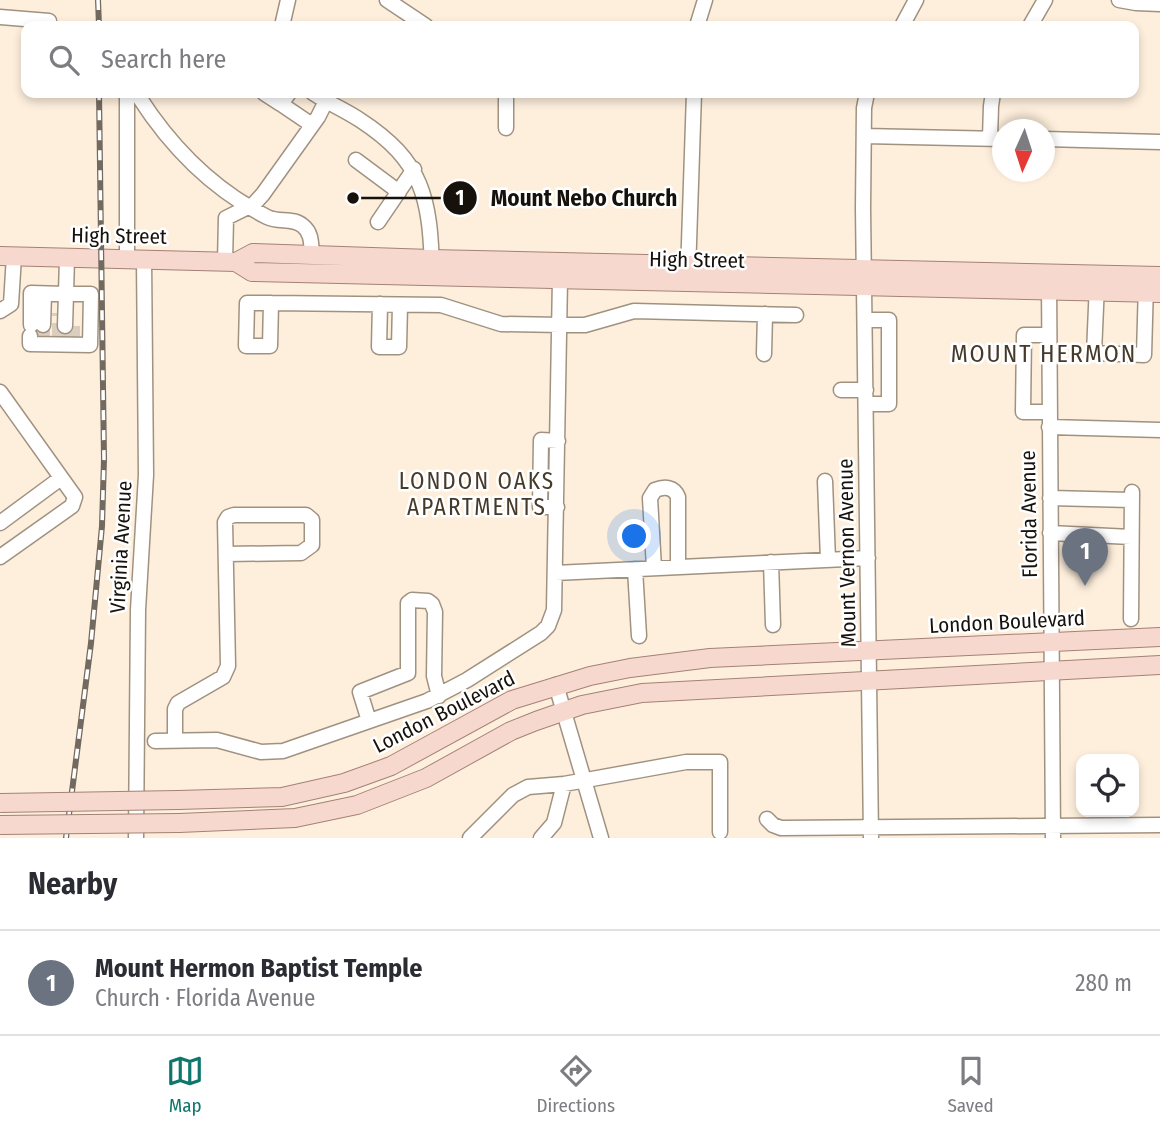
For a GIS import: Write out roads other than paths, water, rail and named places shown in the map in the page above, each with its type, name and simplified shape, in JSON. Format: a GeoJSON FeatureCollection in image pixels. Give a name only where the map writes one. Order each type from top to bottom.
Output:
{"type":"FeatureCollection","features":[{"type":"Feature","properties":{"kind":"main road","name":"High Street"},"geometry":{"type":"LineString","coordinates":[[231,262],[253,253],[312,255],[560,279],[865,287],[1153,284]]}},
{"type":"Feature","properties":{"kind":"main road","name":"High Street"},"geometry":{"type":"LineString","coordinates":[[7,256],[231,262],[252,272],[688,264],[865,268],[1049,283]]}},
{"type":"Feature","properties":{"kind":"main road","name":"London Boulevard"},"geometry":{"type":"LineString","coordinates":[[0,803],[282,797],[344,783],[391,766],[512,700],[556,685],[629,668],[670,662],[1160,637]]}},
{"type":"Feature","properties":{"kind":"main road"},"geometry":{"type":"LineString","coordinates":[[0,825],[178,823],[295,818],[357,805],[426,778],[511,732],[564,711],[615,697],[669,690],[1160,664]]}},
{"type":"Feature","properties":{"kind":"street"},"geometry":{"type":"LineString","coordinates":[[283,21],[288,0]]}},
{"type":"Feature","properties":{"kind":"street"},"geometry":{"type":"LineString","coordinates":[[387,0],[418,21]]}},
{"type":"Feature","properties":{"kind":"street"},"geometry":{"type":"LineString","coordinates":[[699,21],[705,0]]}},
{"type":"Feature","properties":{"kind":"street"},"geometry":{"type":"LineString","coordinates":[[905,21],[916,0]]}},
{"type":"Feature","properties":{"kind":"street"},"geometry":{"type":"LineString","coordinates":[[1033,21],[1045,0]]}},
{"type":"Feature","properties":{"kind":"street"},"geometry":{"type":"LineString","coordinates":[[1119,0],[1136,4],[1160,4]]}},
{"type":"Feature","properties":{"kind":"street"},"geometry":{"type":"LineString","coordinates":[[0,17],[49,21]]}},
{"type":"Feature","properties":{"kind":"street","name":"Virginia Avenue"},"geometry":{"type":"LineString","coordinates":[[127,98],[146,475],[138,610],[136,838]]}},
{"type":"Feature","properties":{"kind":"street"},"geometry":{"type":"LineString","coordinates":[[140,98],[160,129],[224,191],[275,220],[296,221],[302,225],[310,234],[312,255]]}},
{"type":"Feature","properties":{"kind":"street"},"geometry":{"type":"LineString","coordinates":[[285,98],[312,125]]}},
{"type":"Feature","properties":{"kind":"street"},"geometry":{"type":"LineString","coordinates":[[321,98],[383,137],[414,170],[429,214],[432,268]]}},
{"type":"Feature","properties":{"kind":"street"},"geometry":{"type":"LineString","coordinates":[[506,98],[506,128]]}},
{"type":"Feature","properties":{"kind":"street"},"geometry":{"type":"LineString","coordinates":[[688,282],[694,98]]}},
{"type":"Feature","properties":{"kind":"street","name":"Mount Vernon Avenue"},"geometry":{"type":"LineString","coordinates":[[866,98],[865,320],[870,833]]}},
{"type":"Feature","properties":{"kind":"street"},"geometry":{"type":"LineString","coordinates":[[993,98],[995,119]]}},
{"type":"Feature","properties":{"kind":"street"},"geometry":{"type":"LineString","coordinates":[[231,262],[226,218],[250,206],[275,179],[328,102]]}},
{"type":"Feature","properties":{"kind":"street"},"geometry":{"type":"LineString","coordinates":[[864,136],[992,139]]}},
{"type":"Feature","properties":{"kind":"street"},"geometry":{"type":"LineString","coordinates":[[1055,139],[1160,142]]}},
{"type":"Feature","properties":{"kind":"street"},"geometry":{"type":"LineString","coordinates":[[356,160],[399,191]]}},
{"type":"Feature","properties":{"kind":"street"},"geometry":{"type":"LineString","coordinates":[[378,222],[414,170]]}},
{"type":"Feature","properties":{"kind":"street"},"geometry":{"type":"LineString","coordinates":[[0,311],[11,304],[7,256]]}},
{"type":"Feature","properties":{"kind":"street"},"geometry":{"type":"LineString","coordinates":[[66,337],[70,294],[67,257]]}},
{"type":"Feature","properties":{"kind":"street"},"geometry":{"type":"LineString","coordinates":[[155,741],[217,740],[251,751],[273,752],[439,696],[541,633],[552,617],[555,573],[560,279]]}},
{"type":"Feature","properties":{"kind":"street","name":"Florida Avenue"},"geometry":{"type":"LineString","coordinates":[[1049,283],[1053,833]]}},
{"type":"Feature","properties":{"kind":"street"},"geometry":{"type":"LineString","coordinates":[[1097,283],[1094,353],[1144,355],[1153,284]]}},
{"type":"Feature","properties":{"kind":"street"},"geometry":{"type":"LineString","coordinates":[[31,293],[70,294],[91,294],[90,345],[66,337],[38,334],[31,293]]}},
{"type":"Feature","properties":{"kind":"street"},"geometry":{"type":"LineString","coordinates":[[271,303],[441,305],[501,324],[585,324],[634,311],[796,315]]}},
{"type":"Feature","properties":{"kind":"street"},"geometry":{"type":"LineString","coordinates":[[380,304],[379,347],[399,347],[400,305]]}},
{"type":"Feature","properties":{"kind":"street"},"geometry":{"type":"LineString","coordinates":[[764,354],[765,314]]}},
{"type":"Feature","properties":{"kind":"street"},"geometry":{"type":"LineString","coordinates":[[841,390],[889,404],[889,320],[865,320]]}},
{"type":"Feature","properties":{"kind":"street"},"geometry":{"type":"LineString","coordinates":[[1049,335],[1024,335],[1023,412],[1049,419],[1160,430]]}},
{"type":"Feature","properties":{"kind":"street"},"geometry":{"type":"LineString","coordinates":[[0,392],[75,497],[72,506],[0,557]]}},
{"type":"Feature","properties":{"kind":"street"},"geometry":{"type":"LineString","coordinates":[[0,523],[61,478]]}},
{"type":"Feature","properties":{"kind":"street"},"geometry":{"type":"LineString","coordinates":[[825,481],[828,559]]}},
{"type":"Feature","properties":{"kind":"street"},"geometry":{"type":"LineString","coordinates":[[654,568],[650,498],[655,490],[667,487],[673,489],[678,497],[678,567]]}},
{"type":"Feature","properties":{"kind":"street"},"geometry":{"type":"LineString","coordinates":[[1050,498],[1131,496],[1131,619]]}},
{"type":"Feature","properties":{"kind":"street"},"geometry":{"type":"LineString","coordinates":[[175,740],[175,709],[178,703],[223,677],[228,666],[225,522],[231,515],[306,515],[312,520],[312,545],[301,553],[226,554]]}},
{"type":"Feature","properties":{"kind":"street"},"geometry":{"type":"LineString","coordinates":[[1050,533],[1131,537]]}},
{"type":"Feature","properties":{"kind":"street"},"geometry":{"type":"LineString","coordinates":[[555,573],[868,558]]}},
{"type":"Feature","properties":{"kind":"street"},"geometry":{"type":"LineString","coordinates":[[771,562],[773,625]]}},
{"type":"Feature","properties":{"kind":"street"},"geometry":{"type":"LineString","coordinates":[[635,569],[639,636]]}},
{"type":"Feature","properties":{"kind":"street"},"geometry":{"type":"LineString","coordinates":[[369,721],[360,692],[408,673],[408,603],[412,600],[428,601],[435,612],[434,676],[439,696]]}},
{"type":"Feature","properties":{"kind":"street"},"geometry":{"type":"LineString","coordinates":[[556,685],[601,838]]}},
{"type":"Feature","properties":{"kind":"street"},"geometry":{"type":"LineString","coordinates":[[470,838],[513,795],[528,786],[564,784],[686,762],[720,762],[720,832]]}},
{"type":"Feature","properties":{"kind":"street"},"geometry":{"type":"LineString","coordinates":[[541,838],[554,823],[564,784]]}},
{"type":"Feature","properties":{"kind":"street"},"geometry":{"type":"LineString","coordinates":[[767,819],[781,828],[870,833],[1053,833],[1160,825]]}},
{"type":"Feature","properties":{"kind":"tunnel"},"geometry":{"type":"LineString","coordinates":[[59,313],[59,337]]}},
{"type":"Feature","properties":{"kind":"tunnel"},"geometry":{"type":"LineString","coordinates":[[43,325],[43,337]]}},
{"type":"Feature","properties":{"kind":"tunnel"},"geometry":{"type":"LineString","coordinates":[[73,326],[73,337]]}},
{"type":"Feature","properties":{"kind":"railway"},"geometry":{"type":"LineString","coordinates":[[98,0],[99,21]]}},
{"type":"Feature","properties":{"kind":"railway"},"geometry":{"type":"LineString","coordinates":[[66,838],[91,643],[102,526],[104,459],[99,98]]}},
{"type":"Feature","properties":{"kind":"place","name":"Mount Nebo Church"},"geometry":{"type":"Point","coordinates":[353,198]}},
{"type":"Feature","properties":{"kind":"place","name":"Mount Hermon Baptist Temple"},"geometry":{"type":"Point","coordinates":[1085,586]}},
{"type":"Feature","properties":{"kind":"district","name":"MOUNT HERMON"},"geometry":{"type":"Point","coordinates":[1044,354]}},
{"type":"Feature","properties":{"kind":"district","name":"LONDON OAKS APARTMENTS"},"geometry":{"type":"Point","coordinates":[477,494]}}]}
